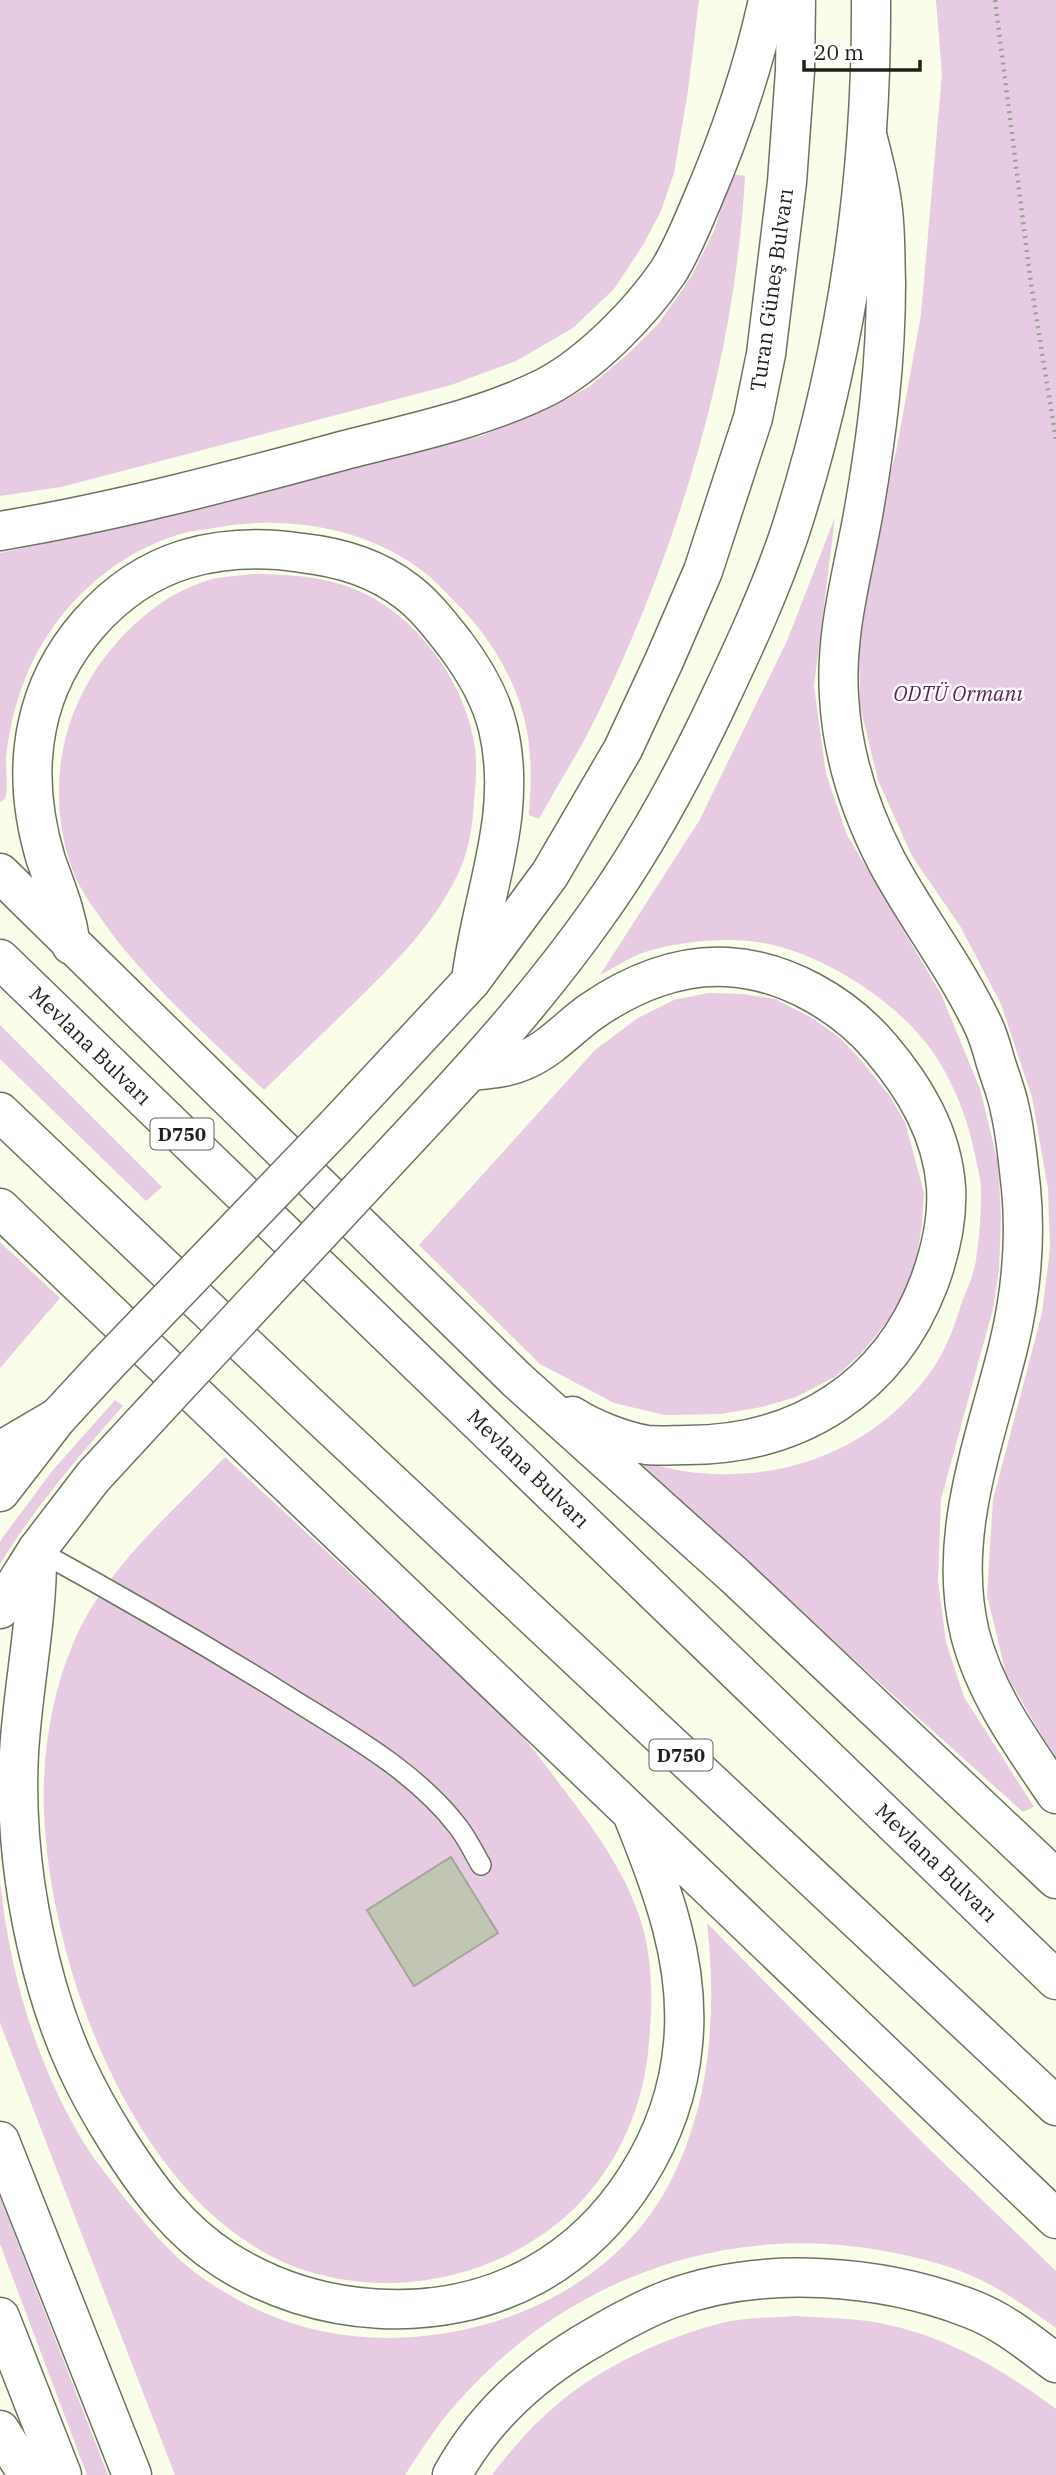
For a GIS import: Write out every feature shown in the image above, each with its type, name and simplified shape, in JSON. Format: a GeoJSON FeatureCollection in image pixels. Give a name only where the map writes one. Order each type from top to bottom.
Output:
{"type":"FeatureCollection","features":[{"type":"Feature","properties":{"kind":"main road"},"geometry":{"type":"LineString","coordinates":[[0,531],[75,518],[281,467],[498,408],[548,386],[592,355],[634,316],[669,270],[716,170],[758,47],[768,0]]}},
{"type":"Feature","properties":{"kind":"main road","name":"Turan Güneş Bulvarı"},"geometry":{"type":"LineString","coordinates":[[58,1417],[471,981],[550,874],[623,749],[703,571],[753,418],[766,354],[787,182],[795,71],[796,0]]}},
{"type":"Feature","properties":{"kind":"main road"},"geometry":{"type":"LineString","coordinates":[[0,1609],[37,1550],[93,1477],[471,1071],[533,1000],[627,869],[682,775],[771,584],[788,537],[821,425],[853,257],[867,135],[871,0]]}},
{"type":"Feature","properties":{"kind":"main road"},"geometry":{"type":"LineString","coordinates":[[867,135],[882,205],[886,246],[886,327],[880,415],[841,626],[838,693],[843,740],[868,822],[888,864],[941,949],[985,1029],[1010,1110],[1021,1191],[1022,1271],[1009,1344],[982,1442],[965,1522],[962,1562],[964,1602],[971,1638],[999,1705],[1056,1794]]}},
{"type":"Feature","properties":{"kind":"main road"},"geometry":{"type":"LineString","coordinates":[[71,945],[62,899],[36,821],[33,793],[32,763],[37,728],[46,693],[60,664],[105,606],[142,578],[184,560],[220,552],[278,550],[326,556],[354,564],[404,589],[425,607],[449,636],[468,662],[485,693],[498,726],[503,759],[504,795],[502,836],[478,930],[471,981]]}},
{"type":"Feature","properties":{"kind":"main road"},"geometry":{"type":"LineString","coordinates":[[0,873],[517,1380],[735,1576],[1056,1879]]}},
{"type":"Feature","properties":{"kind":"main road","name":"Mevlana Bulvarı"},"geometry":{"type":"LineString","coordinates":[[0,959],[1056,1980]]}},
{"type":"Feature","properties":{"kind":"main road"},"geometry":{"type":"LineString","coordinates":[[471,1071],[503,1068],[529,1059],[591,1012],[654,978],[687,969],[727,967],[766,974],[803,988],[838,1008],[869,1034],[902,1073],[922,1104],[937,1140],[946,1186],[944,1227],[936,1263],[920,1306],[895,1347],[869,1379],[841,1401],[794,1426],[752,1440],[707,1445],[646,1445],[589,1427],[517,1380]]}},
{"type":"Feature","properties":{"kind":"main road","name":"D750"},"geometry":{"type":"LineString","coordinates":[[0,1112],[306,1403],[1056,2106]]}},
{"type":"Feature","properties":{"kind":"main road"},"geometry":{"type":"LineString","coordinates":[[0,1208],[1056,2219]]}},
{"type":"Feature","properties":{"kind":"main road"},"geometry":{"type":"LineString","coordinates":[[0,1451],[58,1417]]}},
{"type":"Feature","properties":{"kind":"main road"},"geometry":{"type":"LineString","coordinates":[[0,1492],[58,1417]]}},
{"type":"Feature","properties":{"kind":"main road"},"geometry":{"type":"LineString","coordinates":[[37,1550],[37,1587],[19,1752],[20,1822],[36,1944],[55,2013],[82,2081],[97,2109],[154,2196],[173,2218],[225,2260],[279,2288],[311,2299],[349,2307],[379,2309],[443,2306],[474,2299],[536,2274],[595,2230],[619,2202],[643,2168],[660,2133],[675,2092],[683,2043],[684,1996],[680,1959],[671,1921],[633,1816]]}},
{"type":"Feature","properties":{"kind":"main road"},"geometry":{"type":"LineString","coordinates":[[0,2141],[132,2475]]}},
{"type":"Feature","properties":{"kind":"main road"},"geometry":{"type":"LineString","coordinates":[[452,2475],[495,2413],[529,2381],[567,2354],[618,2323],[671,2299],[726,2284],[791,2278],[844,2280],[904,2289],[974,2309],[998,2322],[1056,2363]]}},
{"type":"Feature","properties":{"kind":"main road"},"geometry":{"type":"LineString","coordinates":[[0,2317],[62,2475]]}},
{"type":"Feature","properties":{"kind":"main road"},"geometry":{"type":"LineString","coordinates":[[0,2430],[28,2475]]}},
{"type":"Feature","properties":{"kind":"lane"},"geometry":{"type":"LineString","coordinates":[[37,1550],[187,1634],[392,1765],[429,1795],[460,1829],[481,1865]]}},
{"type":"Feature","properties":{"kind":"path"},"geometry":{"type":"LineString","coordinates":[[995,0],[1031,284],[1056,440]]}},
{"type":"Feature","properties":{"kind":"green space"},"geometry":{"type":"Polygon","coordinates":[[[0,0],[699,0],[688,91],[674,173],[661,211],[643,245],[614,289],[573,328],[516,361],[451,385],[61,487],[0,496],[0,0]]]}},
{"type":"Feature","properties":{"kind":"green space","name":"ODTÜ Ormanı"},"geometry":{"type":"Polygon","coordinates":[[[936,0],[1056,0],[1056,1761],[1006,1674],[987,1595],[993,1500],[1042,1313],[1050,1249],[1048,1189],[1032,1097],[1001,1004],[960,926],[912,856],[878,780],[860,706],[859,649],[880,515],[897,447],[921,315],[942,74],[936,0]]]}},
{"type":"Feature","properties":{"kind":"green space"},"geometry":{"type":"Polygon","coordinates":[[[731,174],[745,176],[739,245],[716,381],[699,448],[679,515],[629,644],[594,721],[539,819],[529,815],[530,752],[518,698],[495,651],[463,610],[425,573],[378,545],[324,528],[268,523],[240,524],[191,532],[158,542],[122,561],[74,601],[40,647],[20,693],[6,757],[6,794],[5,799],[0,802],[0,553],[67,539],[481,436],[556,405],[590,386],[659,323],[691,277],[715,229],[731,174]]]}},
{"type":"Feature","properties":{"kind":"green space"},"geometry":{"type":"Polygon","coordinates":[[[835,517],[814,686],[826,774],[847,835],[941,994],[980,1089],[998,1163],[1001,1216],[999,1270],[993,1309],[941,1499],[938,1581],[946,1642],[964,1697],[1034,1807],[1023,1812],[631,1459],[698,1473],[768,1471],[801,1464],[833,1452],[862,1436],[890,1416],[936,1364],[950,1335],[975,1266],[981,1186],[963,1111],[931,1049],[893,1009],[847,976],[822,963],[797,952],[759,942],[712,940],[666,947],[639,954],[600,975],[699,821],[787,641],[835,517]]]}},
{"type":"Feature","properties":{"kind":"green space"},"geometry":{"type":"Polygon","coordinates":[[[250,574],[292,575],[333,582],[359,591],[399,616],[417,632],[447,671],[467,715],[476,761],[469,841],[464,860],[446,896],[423,930],[396,961],[264,1090],[166,996],[112,934],[87,899],[75,876],[66,848],[59,805],[61,761],[70,724],[84,690],[108,653],[147,613],[178,593],[213,579],[250,574]]]}},
{"type":"Feature","properties":{"kind":"green space"},"geometry":{"type":"Polygon","coordinates":[[[708,993],[743,994],[775,999],[812,1018],[840,1038],[859,1058],[889,1095],[905,1122],[924,1193],[922,1226],[916,1260],[905,1293],[886,1323],[861,1354],[835,1377],[796,1397],[762,1407],[721,1414],[665,1415],[614,1403],[540,1364],[419,1245],[595,1050],[638,1018],[674,1000],[708,993]]]}},
{"type":"Feature","properties":{"kind":"green space"},"geometry":{"type":"Polygon","coordinates":[[[0,1025],[162,1187],[146,1201],[0,1059],[0,1025]]]}},
{"type":"Feature","properties":{"kind":"green space"},"geometry":{"type":"Polygon","coordinates":[[[0,1242],[60,1298],[0,1368],[0,1242]]]}},
{"type":"Feature","properties":{"kind":"green space"},"geometry":{"type":"Polygon","coordinates":[[[115,1400],[123,1406],[43,1502],[0,1564],[0,1542],[3,1537],[53,1470],[115,1400]]]}},
{"type":"Feature","properties":{"kind":"green space"},"geometry":{"type":"Polygon","coordinates":[[[225,1457],[511,1723],[598,1836],[617,1866],[639,1915],[651,1977],[648,2053],[639,2099],[622,2143],[597,2182],[565,2217],[538,2238],[477,2268],[410,2282],[375,2283],[307,2271],[249,2243],[199,2202],[155,2149],[119,2089],[90,2024],[68,1957],[53,1891],[44,1806],[45,1759],[58,1688],[73,1644],[102,1591],[140,1544],[225,1457]]]}},
{"type":"Feature","properties":{"kind":"green space"},"geometry":{"type":"Polygon","coordinates":[[[0,1881],[9,1944],[24,2005],[45,2065],[84,2142],[134,2210],[180,2260],[229,2295],[274,2317],[321,2331],[370,2337],[420,2336],[470,2328],[518,2314],[563,2292],[604,2264],[639,2229],[667,2188],[693,2125],[702,2092],[710,2025],[707,1923],[926,2146],[1056,2271],[1056,2328],[1015,2299],[981,2280],[949,2267],[906,2255],[825,2244],[767,2245],[711,2253],[656,2268],[604,2290],[554,2318],[508,2353],[465,2394],[426,2443],[405,2475],[175,2475],[0,2023],[0,1881]]]}},
{"type":"Feature","properties":{"kind":"green space"},"geometry":{"type":"Polygon","coordinates":[[[0,2197],[108,2475],[87,2475],[0,2244],[0,2197]]]}},
{"type":"Feature","properties":{"kind":"green space"},"geometry":{"type":"Polygon","coordinates":[[[795,2316],[857,2320],[893,2326],[937,2340],[999,2370],[1056,2409],[1056,2475],[492,2475],[528,2432],[566,2397],[633,2356],[676,2337],[722,2323],[795,2316]]]}},
{"type":"Feature","properties":{"kind":"building"},"geometry":{"type":"Polygon","coordinates":[[[451,1857],[498,1933],[414,1986],[367,1910],[451,1857]]]}}]}
